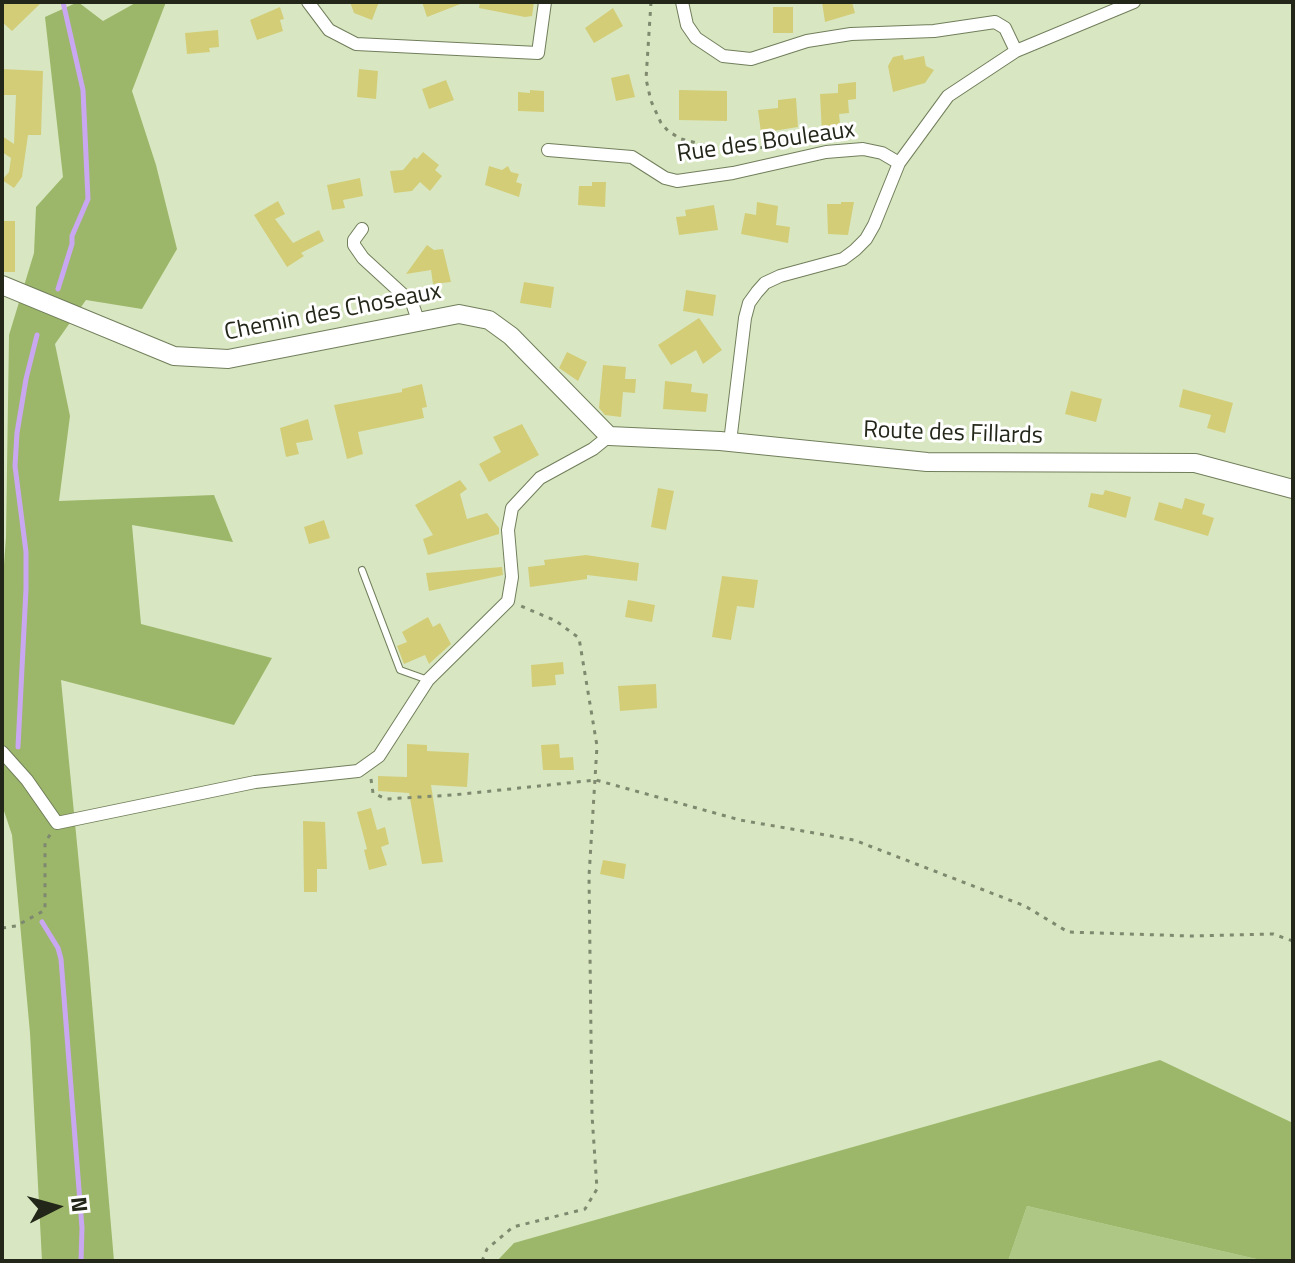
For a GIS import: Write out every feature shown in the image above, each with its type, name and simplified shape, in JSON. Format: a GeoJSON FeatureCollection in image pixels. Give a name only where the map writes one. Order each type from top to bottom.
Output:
{"type":"FeatureCollection","features":[{"type":"Feature","properties":{"kind":"street"},"geometry":{"type":"LineString","coordinates":[[308,2],[329,30],[356,44],[538,53],[545,2]]}},
{"type":"Feature","properties":{"kind":"street"},"geometry":{"type":"LineString","coordinates":[[682,2],[687,25],[696,38],[723,56],[751,59],[807,41],[851,34],[934,31],[995,22],[1005,28],[1016,51]]}},
{"type":"Feature","properties":{"kind":"street"},"geometry":{"type":"LineString","coordinates":[[730,442],[743,328],[749,303],[765,283],[843,259],[855,250],[874,225],[899,163],[948,96],[1016,51],[1134,2]]}},
{"type":"Feature","properties":{"kind":"street","name":"Rue des Bouleaux"},"geometry":{"type":"LineString","coordinates":[[548,150],[632,157],[665,178],[677,181],[733,173],[811,155],[863,149],[882,153],[899,163]]}},
{"type":"Feature","properties":{"kind":"street"},"geometry":{"type":"LineString","coordinates":[[362,229],[354,245],[363,258],[412,303],[418,320]]}},
{"type":"Feature","properties":{"kind":"street","name":"Chemin des Choseaux"},"geometry":{"type":"LineString","coordinates":[[2,285],[174,356],[228,359],[459,314],[489,320],[511,336],[609,436]]}},
{"type":"Feature","properties":{"kind":"street"},"geometry":{"type":"LineString","coordinates":[[2,752],[27,780],[57,823],[255,782],[358,771],[389,744],[428,680],[508,601],[512,577],[508,530],[512,508],[540,478],[593,449],[609,436]]}},
{"type":"Feature","properties":{"kind":"street","name":"Route des Fillards"},"geometry":{"type":"LineString","coordinates":[[609,436],[730,442],[927,462],[1195,463],[1293,489]]}},
{"type":"Feature","properties":{"kind":"lane"},"geometry":{"type":"LineString","coordinates":[[362,570],[400,670],[428,680]]}},
{"type":"Feature","properties":{"kind":"path"},"geometry":{"type":"LineString","coordinates":[[651,2],[646,79],[651,101],[668,131],[681,139],[708,146],[773,146],[811,155]]}},
{"type":"Feature","properties":{"kind":"path"},"geometry":{"type":"LineString","coordinates":[[482,1261],[487,1249],[513,1227],[585,1209],[597,1189],[592,1115],[589,876],[597,746],[579,638],[556,621],[508,601]]}},
{"type":"Feature","properties":{"kind":"path"},"geometry":{"type":"LineString","coordinates":[[370,763],[373,793],[386,799],[596,780],[740,820],[854,840],[1025,906],[1068,932],[1191,936],[1273,934],[1293,941]]}},
{"type":"Feature","properties":{"kind":"path"},"geometry":{"type":"LineString","coordinates":[[2,928],[16,926],[45,910],[45,843],[57,823]]}},
{"type":"Feature","properties":{"kind":"green space"},"geometry":{"type":"Polygon","coordinates":[[[78,2],[103,21],[137,2],[166,2],[132,91],[156,165],[177,249],[142,309],[86,300],[55,344],[70,416],[59,501],[214,495],[233,542],[132,525],[141,624],[272,658],[234,725],[61,680],[114,1261],[42,1261],[30,1033],[12,835],[2,805],[2,592],[6,537],[9,335],[34,253],[36,207],[63,177],[45,17],[78,2]]]}},
{"type":"Feature","properties":{"kind":"green space"},"geometry":{"type":"Polygon","coordinates":[[[1160,1060],[1293,1123],[1293,1261],[1265,1261],[1027,1206],[1008,1261],[497,1261],[514,1243],[1160,1060]]]}},
{"type":"Feature","properties":{"kind":"green space"},"geometry":{"type":"Polygon","coordinates":[[[1027,1206],[1265,1261],[1008,1261],[1027,1206]]]}},
{"type":"Feature","properties":{"kind":"building"},"geometry":{"type":"Polygon","coordinates":[[[2,2],[42,2],[12,31],[2,22],[2,2]]]}},
{"type":"Feature","properties":{"kind":"building"},"geometry":{"type":"Polygon","coordinates":[[[350,2],[379,2],[372,20],[354,13],[350,2]]]}},
{"type":"Feature","properties":{"kind":"building"},"geometry":{"type":"Polygon","coordinates":[[[422,2],[463,2],[463,3],[427,17],[422,2]]]}},
{"type":"Feature","properties":{"kind":"building"},"geometry":{"type":"Polygon","coordinates":[[[480,2],[534,2],[532,16],[525,17],[479,8],[480,2]]]}},
{"type":"Feature","properties":{"kind":"building"},"geometry":{"type":"Polygon","coordinates":[[[822,2],[852,2],[855,13],[825,22],[822,2]]]}},
{"type":"Feature","properties":{"kind":"building"},"geometry":{"type":"Polygon","coordinates":[[[280,7],[284,19],[280,20],[283,31],[257,40],[250,20],[280,7]]]}},
{"type":"Feature","properties":{"kind":"building"},"geometry":{"type":"Polygon","coordinates":[[[773,7],[793,7],[793,33],[773,33],[773,7]]]}},
{"type":"Feature","properties":{"kind":"building"},"geometry":{"type":"Polygon","coordinates":[[[613,8],[623,26],[594,43],[585,28],[613,8]]]}},
{"type":"Feature","properties":{"kind":"building"},"geometry":{"type":"Polygon","coordinates":[[[218,30],[219,47],[209,48],[210,52],[187,54],[185,33],[218,30]]]}},
{"type":"Feature","properties":{"kind":"building"},"geometry":{"type":"Polygon","coordinates":[[[903,55],[904,60],[924,56],[926,66],[934,70],[925,83],[893,92],[888,66],[893,57],[903,55]]]}},
{"type":"Feature","properties":{"kind":"building"},"geometry":{"type":"Polygon","coordinates":[[[2,69],[43,71],[41,135],[28,135],[22,177],[14,188],[2,180],[9,172],[11,158],[2,152],[2,136],[14,144],[16,95],[2,95],[2,69]]]}},
{"type":"Feature","properties":{"kind":"building"},"geometry":{"type":"Polygon","coordinates":[[[359,69],[378,71],[376,99],[357,97],[359,69]]]}},
{"type":"Feature","properties":{"kind":"building"},"geometry":{"type":"Polygon","coordinates":[[[629,74],[635,97],[616,101],[611,78],[629,74]]]}},
{"type":"Feature","properties":{"kind":"building"},"geometry":{"type":"Polygon","coordinates":[[[446,80],[454,100],[429,109],[422,89],[446,80]]]}},
{"type":"Feature","properties":{"kind":"building"},"geometry":{"type":"Polygon","coordinates":[[[856,82],[856,99],[848,100],[849,113],[839,114],[841,133],[822,134],[820,94],[838,93],[838,84],[856,82]]]}},
{"type":"Feature","properties":{"kind":"building"},"geometry":{"type":"Polygon","coordinates":[[[530,90],[544,91],[544,112],[518,111],[518,92],[530,93],[530,90]]]}},
{"type":"Feature","properties":{"kind":"building"},"geometry":{"type":"Polygon","coordinates":[[[679,90],[727,91],[727,121],[679,120],[679,90]]]}},
{"type":"Feature","properties":{"kind":"building"},"geometry":{"type":"Polygon","coordinates":[[[796,98],[798,127],[761,133],[758,110],[778,108],[778,100],[796,98]]]}},
{"type":"Feature","properties":{"kind":"building"},"geometry":{"type":"Polygon","coordinates":[[[423,152],[439,165],[435,170],[442,176],[430,191],[420,182],[412,191],[394,193],[390,171],[403,170],[423,152]]]}},
{"type":"Feature","properties":{"kind":"building"},"geometry":{"type":"Polygon","coordinates":[[[489,166],[502,170],[508,166],[511,172],[519,174],[516,182],[522,184],[519,197],[485,185],[489,166]]]}},
{"type":"Feature","properties":{"kind":"building"},"geometry":{"type":"Polygon","coordinates":[[[360,178],[363,196],[343,200],[345,208],[332,210],[327,185],[360,178]]]}},
{"type":"Feature","properties":{"kind":"building"},"geometry":{"type":"Polygon","coordinates":[[[592,182],[606,182],[605,207],[578,205],[579,186],[592,186],[592,182]]]}},
{"type":"Feature","properties":{"kind":"building"},"geometry":{"type":"Polygon","coordinates":[[[278,201],[285,214],[275,219],[293,243],[319,230],[324,241],[301,253],[304,256],[287,267],[254,215],[278,201]]]}},
{"type":"Feature","properties":{"kind":"building"},"geometry":{"type":"Polygon","coordinates":[[[757,202],[778,206],[776,225],[790,227],[788,243],[741,234],[745,213],[756,215],[757,202]]]}},
{"type":"Feature","properties":{"kind":"building"},"geometry":{"type":"Polygon","coordinates":[[[854,202],[848,235],[828,234],[827,204],[854,202]]]}},
{"type":"Feature","properties":{"kind":"building"},"geometry":{"type":"Polygon","coordinates":[[[714,205],[718,230],[679,235],[676,217],[686,216],[685,210],[714,205]]]}},
{"type":"Feature","properties":{"kind":"building"},"geometry":{"type":"Polygon","coordinates":[[[2,221],[15,221],[15,272],[2,272],[2,221]]]}},
{"type":"Feature","properties":{"kind":"building"},"geometry":{"type":"Polygon","coordinates":[[[427,245],[434,250],[443,249],[451,282],[433,284],[431,270],[406,274],[427,245]]]}},
{"type":"Feature","properties":{"kind":"building"},"geometry":{"type":"Polygon","coordinates":[[[524,282],[554,287],[551,308],[520,303],[524,282]]]}},
{"type":"Feature","properties":{"kind":"building"},"geometry":{"type":"Polygon","coordinates":[[[686,290],[716,295],[713,316],[683,311],[686,290]]]}},
{"type":"Feature","properties":{"kind":"building"},"geometry":{"type":"Polygon","coordinates":[[[699,318],[722,350],[703,364],[696,350],[671,365],[658,345],[699,318]]]}},
{"type":"Feature","properties":{"kind":"building"},"geometry":{"type":"Polygon","coordinates":[[[567,352],[587,362],[578,381],[559,368],[567,352]]]}},
{"type":"Feature","properties":{"kind":"building"},"geometry":{"type":"Polygon","coordinates":[[[603,365],[626,367],[625,379],[636,379],[635,393],[623,392],[621,417],[605,415],[599,408],[603,365]]]}},
{"type":"Feature","properties":{"kind":"building"},"geometry":{"type":"Polygon","coordinates":[[[665,381],[692,384],[691,392],[708,394],[706,412],[663,409],[665,381]]]}},
{"type":"Feature","properties":{"kind":"building"},"geometry":{"type":"Polygon","coordinates":[[[422,384],[427,407],[422,408],[424,418],[358,432],[363,454],[347,459],[334,405],[402,392],[402,389],[422,384]]]}},
{"type":"Feature","properties":{"kind":"building"},"geometry":{"type":"Polygon","coordinates":[[[1183,389],[1233,403],[1225,433],[1207,428],[1211,415],[1179,407],[1183,389]]]}},
{"type":"Feature","properties":{"kind":"building"},"geometry":{"type":"Polygon","coordinates":[[[1071,391],[1102,399],[1096,422],[1065,414],[1071,391]]]}},
{"type":"Feature","properties":{"kind":"building"},"geometry":{"type":"Polygon","coordinates":[[[308,419],[313,440],[296,443],[299,454],[286,457],[280,428],[308,419]]]}},
{"type":"Feature","properties":{"kind":"building"},"geometry":{"type":"Polygon","coordinates":[[[522,424],[539,455],[489,482],[479,464],[501,452],[493,437],[522,424]]]}},
{"type":"Feature","properties":{"kind":"building"},"geometry":{"type":"Polygon","coordinates":[[[460,480],[467,489],[460,494],[467,519],[487,513],[499,528],[499,534],[428,555],[423,539],[433,535],[415,505],[460,480]]]}},
{"type":"Feature","properties":{"kind":"building"},"geometry":{"type":"Polygon","coordinates":[[[658,488],[674,491],[666,530],[651,527],[658,488]]]}},
{"type":"Feature","properties":{"kind":"building"},"geometry":{"type":"Polygon","coordinates":[[[1105,490],[1131,497],[1126,518],[1088,507],[1091,493],[1103,495],[1105,490]]]}},
{"type":"Feature","properties":{"kind":"building"},"geometry":{"type":"Polygon","coordinates":[[[1185,498],[1205,504],[1202,514],[1214,518],[1208,536],[1154,520],[1159,502],[1182,509],[1185,498]]]}},
{"type":"Feature","properties":{"kind":"building"},"geometry":{"type":"Polygon","coordinates":[[[324,520],[330,538],[309,544],[304,527],[324,520]]]}},
{"type":"Feature","properties":{"kind":"building"},"geometry":{"type":"Polygon","coordinates":[[[586,555],[639,563],[637,581],[587,575],[587,579],[530,587],[528,567],[545,565],[544,560],[586,555]]]}},
{"type":"Feature","properties":{"kind":"building"},"geometry":{"type":"Polygon","coordinates":[[[502,567],[503,575],[429,591],[426,573],[502,567]]]}},
{"type":"Feature","properties":{"kind":"building"},"geometry":{"type":"Polygon","coordinates":[[[722,576],[758,580],[754,608],[737,606],[731,640],[712,637],[722,576]]]}},
{"type":"Feature","properties":{"kind":"building"},"geometry":{"type":"Polygon","coordinates":[[[628,600],[655,605],[652,622],[625,617],[628,600]]]}},
{"type":"Feature","properties":{"kind":"building"},"geometry":{"type":"Polygon","coordinates":[[[428,617],[433,627],[440,623],[451,644],[429,664],[425,655],[404,664],[397,646],[407,642],[402,632],[428,617]]]}},
{"type":"Feature","properties":{"kind":"building"},"geometry":{"type":"Polygon","coordinates":[[[563,662],[564,674],[555,675],[556,685],[532,687],[531,665],[563,662]]]}},
{"type":"Feature","properties":{"kind":"building"},"geometry":{"type":"Polygon","coordinates":[[[656,684],[657,708],[620,711],[618,686],[656,684]]]}},
{"type":"Feature","properties":{"kind":"building"},"geometry":{"type":"Polygon","coordinates":[[[407,744],[427,745],[427,751],[469,753],[467,787],[431,785],[443,862],[422,864],[409,793],[378,791],[378,776],[407,777],[407,744]]]}},
{"type":"Feature","properties":{"kind":"building"},"geometry":{"type":"Polygon","coordinates":[[[559,744],[560,758],[573,757],[574,770],[543,770],[541,745],[559,744]]]}},
{"type":"Feature","properties":{"kind":"building"},"geometry":{"type":"Polygon","coordinates":[[[371,808],[377,830],[385,827],[389,844],[381,847],[387,865],[369,870],[357,812],[371,808]]]}},
{"type":"Feature","properties":{"kind":"building"},"geometry":{"type":"Polygon","coordinates":[[[303,821],[325,822],[327,869],[317,869],[317,892],[304,892],[303,821]]]}},
{"type":"Feature","properties":{"kind":"building"},"geometry":{"type":"Polygon","coordinates":[[[603,860],[626,864],[624,879],[600,874],[603,860]]]}},
{"type":"Feature","properties":{"kind":"waterway"},"geometry":{"type":"LineString","coordinates":[[58,289],[72,236],[88,199],[83,90],[63,2]]}},
{"type":"Feature","properties":{"kind":"waterway"},"geometry":{"type":"LineString","coordinates":[[18,747],[26,552],[15,466],[26,379],[37,335]]}},
{"type":"Feature","properties":{"kind":"waterway"},"geometry":{"type":"LineString","coordinates":[[42,922],[61,959],[82,1228],[81,1261]]}}]}
